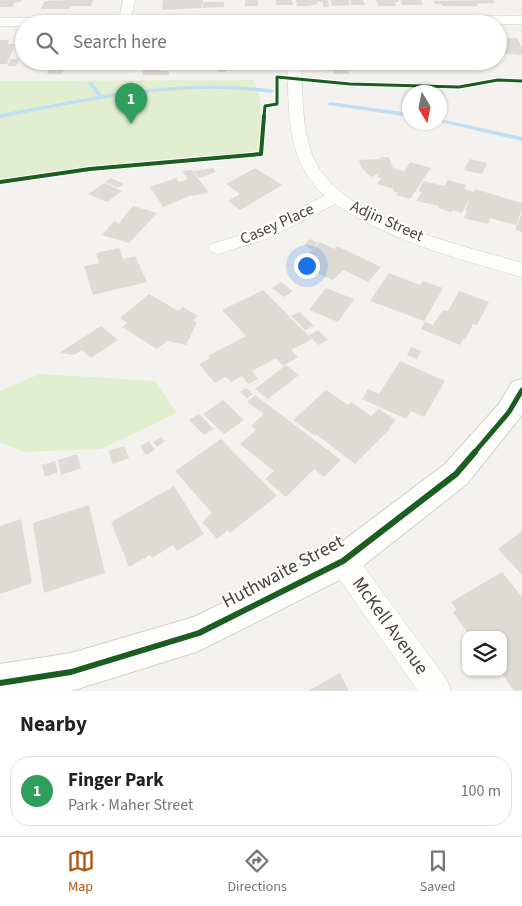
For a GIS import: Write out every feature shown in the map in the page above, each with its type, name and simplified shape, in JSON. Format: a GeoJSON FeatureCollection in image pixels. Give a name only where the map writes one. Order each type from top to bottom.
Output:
{"type":"FeatureCollection","features":[{"type":"Feature","properties":{"kind":"street"},"geometry":{"type":"LineString","coordinates":[[126,15],[129,0]]}},
{"type":"Feature","properties":{"kind":"street"},"geometry":{"type":"LineString","coordinates":[[507,20],[522,20]]}},
{"type":"Feature","properties":{"kind":"street"},"geometry":{"type":"LineString","coordinates":[[0,22],[15,22]]}},
{"type":"Feature","properties":{"kind":"street","name":"Adjin Street"},"geometry":{"type":"LineString","coordinates":[[295,70],[301,138],[306,158],[319,179],[336,197],[357,211],[389,226],[522,270]]}},
{"type":"Feature","properties":{"kind":"street","name":"Casey Place"},"geometry":{"type":"LineString","coordinates":[[218,248],[261,235],[336,197]]}},
{"type":"Feature","properties":{"kind":"street","name":"Huthwaite Street"},"geometry":{"type":"LineString","coordinates":[[0,684],[71,672],[199,633],[343,561],[456,474],[509,412],[522,390]]}},
{"type":"Feature","properties":{"kind":"street","name":"McKell Avenue"},"geometry":{"type":"LineString","coordinates":[[343,561],[436,691]]}},
{"type":"Feature","properties":{"kind":"green space"},"geometry":{"type":"Polygon","coordinates":[[[253,80],[260,97],[265,152],[0,182],[0,81],[253,80]]]}},
{"type":"Feature","properties":{"kind":"green space"},"geometry":{"type":"Polygon","coordinates":[[[40,374],[155,381],[177,413],[101,449],[24,452],[0,443],[0,391],[40,374]]]}},
{"type":"Feature","properties":{"kind":"building"},"geometry":{"type":"Polygon","coordinates":[[[0,0],[22,0],[14,3],[12,7],[0,7],[0,0]]]}},
{"type":"Feature","properties":{"kind":"building"},"geometry":{"type":"Polygon","coordinates":[[[93,0],[91,6],[71,6],[69,9],[41,9],[45,1],[93,0]]]}},
{"type":"Feature","properties":{"kind":"building"},"geometry":{"type":"Polygon","coordinates":[[[163,0],[203,0],[202,8],[162,10],[163,0]]]}},
{"type":"Feature","properties":{"kind":"building"},"geometry":{"type":"Polygon","coordinates":[[[245,0],[258,0],[258,6],[245,6],[245,0]]]}},
{"type":"Feature","properties":{"kind":"building"},"geometry":{"type":"Polygon","coordinates":[[[276,0],[292,0],[293,5],[276,5],[276,0]]]}},
{"type":"Feature","properties":{"kind":"building"},"geometry":{"type":"Polygon","coordinates":[[[296,0],[328,0],[329,7],[323,7],[323,2],[317,2],[317,4],[308,6],[297,6],[296,0]]]}},
{"type":"Feature","properties":{"kind":"building"},"geometry":{"type":"Polygon","coordinates":[[[331,0],[349,0],[350,5],[332,6],[331,0]]]}},
{"type":"Feature","properties":{"kind":"building"},"geometry":{"type":"Polygon","coordinates":[[[350,0],[363,0],[365,5],[351,5],[350,0]]]}},
{"type":"Feature","properties":{"kind":"building"},"geometry":{"type":"Polygon","coordinates":[[[376,0],[398,0],[399,2],[395,2],[396,6],[378,6],[376,0]]]}},
{"type":"Feature","properties":{"kind":"building"},"geometry":{"type":"Polygon","coordinates":[[[400,0],[421,0],[423,5],[402,5],[400,0]]]}},
{"type":"Feature","properties":{"kind":"building"},"geometry":{"type":"Polygon","coordinates":[[[493,0],[495,3],[477,4],[478,6],[442,6],[441,4],[435,4],[433,1],[493,0]]]}},
{"type":"Feature","properties":{"kind":"building"},"geometry":{"type":"Polygon","coordinates":[[[203,2],[224,2],[224,7],[203,8],[203,2]]]}},
{"type":"Feature","properties":{"kind":"building"},"geometry":{"type":"Polygon","coordinates":[[[507,38],[517,38],[522,47],[522,55],[507,54],[507,38]]]}},
{"type":"Feature","properties":{"kind":"building"},"geometry":{"type":"Polygon","coordinates":[[[0,40],[9,40],[8,44],[15,44],[7,64],[0,64],[0,40]]]}},
{"type":"Feature","properties":{"kind":"building"},"geometry":{"type":"Polygon","coordinates":[[[11,59],[15,59],[15,66],[7,66],[11,59]]]}},
{"type":"Feature","properties":{"kind":"building"},"geometry":{"type":"Polygon","coordinates":[[[48,70],[64,70],[62,74],[47,74],[48,70]]]}},
{"type":"Feature","properties":{"kind":"building"},"geometry":{"type":"Polygon","coordinates":[[[143,70],[169,71],[169,75],[142,75],[143,70]]]}},
{"type":"Feature","properties":{"kind":"building"},"geometry":{"type":"Polygon","coordinates":[[[217,70],[226,70],[226,72],[217,72],[217,70]]]}},
{"type":"Feature","properties":{"kind":"building"},"geometry":{"type":"Polygon","coordinates":[[[332,70],[348,70],[349,74],[334,74],[332,70]]]}},
{"type":"Feature","properties":{"kind":"building"},"geometry":{"type":"Polygon","coordinates":[[[380,157],[389,157],[393,168],[404,172],[410,162],[431,168],[410,199],[396,195],[398,193],[393,191],[394,189],[377,184],[381,178],[377,177],[380,173],[371,177],[361,167],[359,160],[381,159],[380,157]]]}},
{"type":"Feature","properties":{"kind":"building"},"geometry":{"type":"Polygon","coordinates":[[[470,159],[487,163],[482,174],[464,170],[470,159]]]}},
{"type":"Feature","properties":{"kind":"building"},"geometry":{"type":"Polygon","coordinates":[[[213,168],[216,172],[199,178],[193,171],[213,168]]]}},
{"type":"Feature","properties":{"kind":"building"},"geometry":{"type":"Polygon","coordinates":[[[255,168],[282,185],[240,210],[228,201],[240,194],[226,184],[255,168]]]}},
{"type":"Feature","properties":{"kind":"building"},"geometry":{"type":"Polygon","coordinates":[[[192,170],[209,193],[189,196],[163,207],[150,187],[176,178],[179,182],[188,179],[182,171],[192,170]]]}},
{"type":"Feature","properties":{"kind":"building"},"geometry":{"type":"Polygon","coordinates":[[[111,178],[124,184],[118,188],[105,182],[111,178]]]}},
{"type":"Feature","properties":{"kind":"building"},"geometry":{"type":"Polygon","coordinates":[[[448,180],[466,185],[464,189],[474,192],[475,189],[522,203],[522,209],[516,225],[490,218],[488,224],[464,218],[470,198],[462,213],[453,210],[452,212],[438,208],[439,206],[416,201],[422,192],[418,191],[424,181],[444,186],[448,180]]]}},
{"type":"Feature","properties":{"kind":"building"},"geometry":{"type":"Polygon","coordinates":[[[104,183],[122,191],[107,202],[88,194],[104,183]]]}},
{"type":"Feature","properties":{"kind":"building"},"geometry":{"type":"Polygon","coordinates":[[[133,206],[157,213],[129,243],[102,235],[114,221],[119,223],[133,206]]]}},
{"type":"Feature","properties":{"kind":"building"},"geometry":{"type":"Polygon","coordinates":[[[522,213],[522,232],[515,230],[522,213]]]}},
{"type":"Feature","properties":{"kind":"building"},"geometry":{"type":"Polygon","coordinates":[[[310,239],[318,243],[312,249],[304,245],[310,239]]]}},
{"type":"Feature","properties":{"kind":"building"},"geometry":{"type":"Polygon","coordinates":[[[320,242],[335,249],[337,246],[381,267],[368,282],[343,270],[333,280],[298,264],[320,242]]]}},
{"type":"Feature","properties":{"kind":"building"},"geometry":{"type":"Polygon","coordinates":[[[119,248],[123,259],[135,256],[147,282],[93,295],[84,266],[99,263],[96,253],[119,248]]]}},
{"type":"Feature","properties":{"kind":"building"},"geometry":{"type":"Polygon","coordinates":[[[389,273],[420,285],[423,281],[443,288],[424,321],[370,301],[389,273]]]}},
{"type":"Feature","properties":{"kind":"building"},"geometry":{"type":"Polygon","coordinates":[[[281,282],[293,291],[284,297],[272,288],[281,282]]]}},
{"type":"Feature","properties":{"kind":"building"},"geometry":{"type":"Polygon","coordinates":[[[326,288],[354,299],[338,322],[309,310],[326,288]]]}},
{"type":"Feature","properties":{"kind":"building"},"geometry":{"type":"Polygon","coordinates":[[[263,290],[312,339],[291,350],[298,357],[283,366],[276,358],[252,371],[258,379],[248,384],[242,376],[231,382],[226,377],[215,383],[199,364],[210,358],[208,356],[246,336],[222,310],[263,290]]]}},
{"type":"Feature","properties":{"kind":"building"},"geometry":{"type":"Polygon","coordinates":[[[459,291],[489,302],[477,325],[473,324],[465,340],[463,339],[460,345],[421,329],[425,322],[433,325],[443,310],[448,311],[459,291]]]}},
{"type":"Feature","properties":{"kind":"building"},"geometry":{"type":"Polygon","coordinates":[[[149,294],[178,311],[183,307],[198,316],[193,320],[197,323],[186,345],[167,341],[157,349],[122,327],[127,323],[120,318],[149,294]]]}},
{"type":"Feature","properties":{"kind":"building"},"geometry":{"type":"Polygon","coordinates":[[[300,312],[314,326],[305,330],[291,316],[300,312]]]}},
{"type":"Feature","properties":{"kind":"building"},"geometry":{"type":"Polygon","coordinates":[[[101,326],[118,340],[91,358],[82,350],[74,355],[59,353],[101,326]]]}},
{"type":"Feature","properties":{"kind":"building"},"geometry":{"type":"Polygon","coordinates":[[[318,330],[328,340],[318,345],[309,335],[318,330]]]}},
{"type":"Feature","properties":{"kind":"building"},"geometry":{"type":"Polygon","coordinates":[[[411,347],[421,351],[417,359],[407,355],[411,347]]]}},
{"type":"Feature","properties":{"kind":"building"},"geometry":{"type":"Polygon","coordinates":[[[400,361],[445,381],[424,417],[411,411],[406,419],[362,399],[368,389],[379,394],[400,361]]]}},
{"type":"Feature","properties":{"kind":"building"},"geometry":{"type":"Polygon","coordinates":[[[286,365],[299,375],[268,399],[255,389],[286,365]]]}},
{"type":"Feature","properties":{"kind":"building"},"geometry":{"type":"Polygon","coordinates":[[[246,388],[253,394],[247,398],[240,392],[246,388]]]}},
{"type":"Feature","properties":{"kind":"building"},"geometry":{"type":"Polygon","coordinates":[[[326,390],[348,405],[351,402],[371,416],[379,409],[396,420],[390,429],[355,464],[317,435],[315,436],[293,420],[326,390]]]}},
{"type":"Feature","properties":{"kind":"building"},"geometry":{"type":"Polygon","coordinates":[[[255,395],[341,460],[324,477],[314,469],[286,497],[265,479],[274,471],[240,444],[256,430],[251,426],[264,414],[247,402],[255,395]]]}},
{"type":"Feature","properties":{"kind":"building"},"geometry":{"type":"Polygon","coordinates":[[[223,400],[244,420],[224,434],[203,414],[223,400]]]}},
{"type":"Feature","properties":{"kind":"building"},"geometry":{"type":"Polygon","coordinates":[[[199,414],[214,429],[204,435],[189,420],[199,414]]]}},
{"type":"Feature","properties":{"kind":"building"},"geometry":{"type":"Polygon","coordinates":[[[161,437],[165,441],[157,447],[153,442],[161,437]]]}},
{"type":"Feature","properties":{"kind":"building"},"geometry":{"type":"Polygon","coordinates":[[[221,439],[277,496],[230,533],[228,530],[217,539],[202,522],[212,513],[175,471],[221,439]]]}},
{"type":"Feature","properties":{"kind":"building"},"geometry":{"type":"Polygon","coordinates":[[[149,441],[155,450],[146,455],[140,446],[149,441]]]}},
{"type":"Feature","properties":{"kind":"building"},"geometry":{"type":"Polygon","coordinates":[[[124,446],[129,458],[113,464],[108,451],[124,446]]]}},
{"type":"Feature","properties":{"kind":"building"},"geometry":{"type":"Polygon","coordinates":[[[77,454],[81,468],[61,475],[58,460],[77,454]]]}},
{"type":"Feature","properties":{"kind":"building"},"geometry":{"type":"Polygon","coordinates":[[[55,461],[58,472],[45,477],[42,465],[55,461]]]}},
{"type":"Feature","properties":{"kind":"building"},"geometry":{"type":"Polygon","coordinates":[[[174,486],[204,534],[177,551],[173,545],[152,558],[150,555],[129,567],[111,522],[174,486]]]}},
{"type":"Feature","properties":{"kind":"building"},"geometry":{"type":"Polygon","coordinates":[[[89,505],[105,573],[44,593],[33,523],[89,505]]]}},
{"type":"Feature","properties":{"kind":"building"},"geometry":{"type":"Polygon","coordinates":[[[21,519],[32,583],[0,594],[0,526],[21,519]]]}},
{"type":"Feature","properties":{"kind":"building"},"geometry":{"type":"Polygon","coordinates":[[[522,531],[522,575],[498,549],[522,531]]]}},
{"type":"Feature","properties":{"kind":"building"},"geometry":{"type":"Polygon","coordinates":[[[502,572],[522,597],[522,691],[514,691],[504,676],[507,676],[507,631],[466,631],[453,612],[457,610],[451,602],[502,572]]]}},
{"type":"Feature","properties":{"kind":"building"},"geometry":{"type":"Polygon","coordinates":[[[340,673],[349,691],[308,691],[340,673]]]}},
{"type":"Feature","properties":{"kind":"waterway"},"geometry":{"type":"LineString","coordinates":[[90,83],[101,97]]}},
{"type":"Feature","properties":{"kind":"waterway"},"geometry":{"type":"LineString","coordinates":[[101,97],[135,92],[203,87],[271,91]]}},
{"type":"Feature","properties":{"kind":"waterway"},"geometry":{"type":"LineString","coordinates":[[0,116],[101,97]]}},
{"type":"Feature","properties":{"kind":"waterway"},"geometry":{"type":"LineString","coordinates":[[330,104],[402,114]]}},
{"type":"Feature","properties":{"kind":"waterway"},"geometry":{"type":"LineString","coordinates":[[447,123],[522,139]]}},
{"type":"Feature","properties":{"kind":"cycle path"},"geometry":{"type":"LineString","coordinates":[[0,182],[90,169],[261,154],[265,106],[277,104],[277,77],[350,84],[459,87],[498,80],[522,81]]}},
{"type":"Feature","properties":{"kind":"cycle path"},"geometry":{"type":"LineString","coordinates":[[0,683],[71,672],[199,633],[343,561],[456,474],[509,412],[522,390]]}},
{"type":"Feature","properties":{"kind":"place","name":"Finger Park"},"geometry":{"type":"Point","coordinates":[131,124]}}]}
